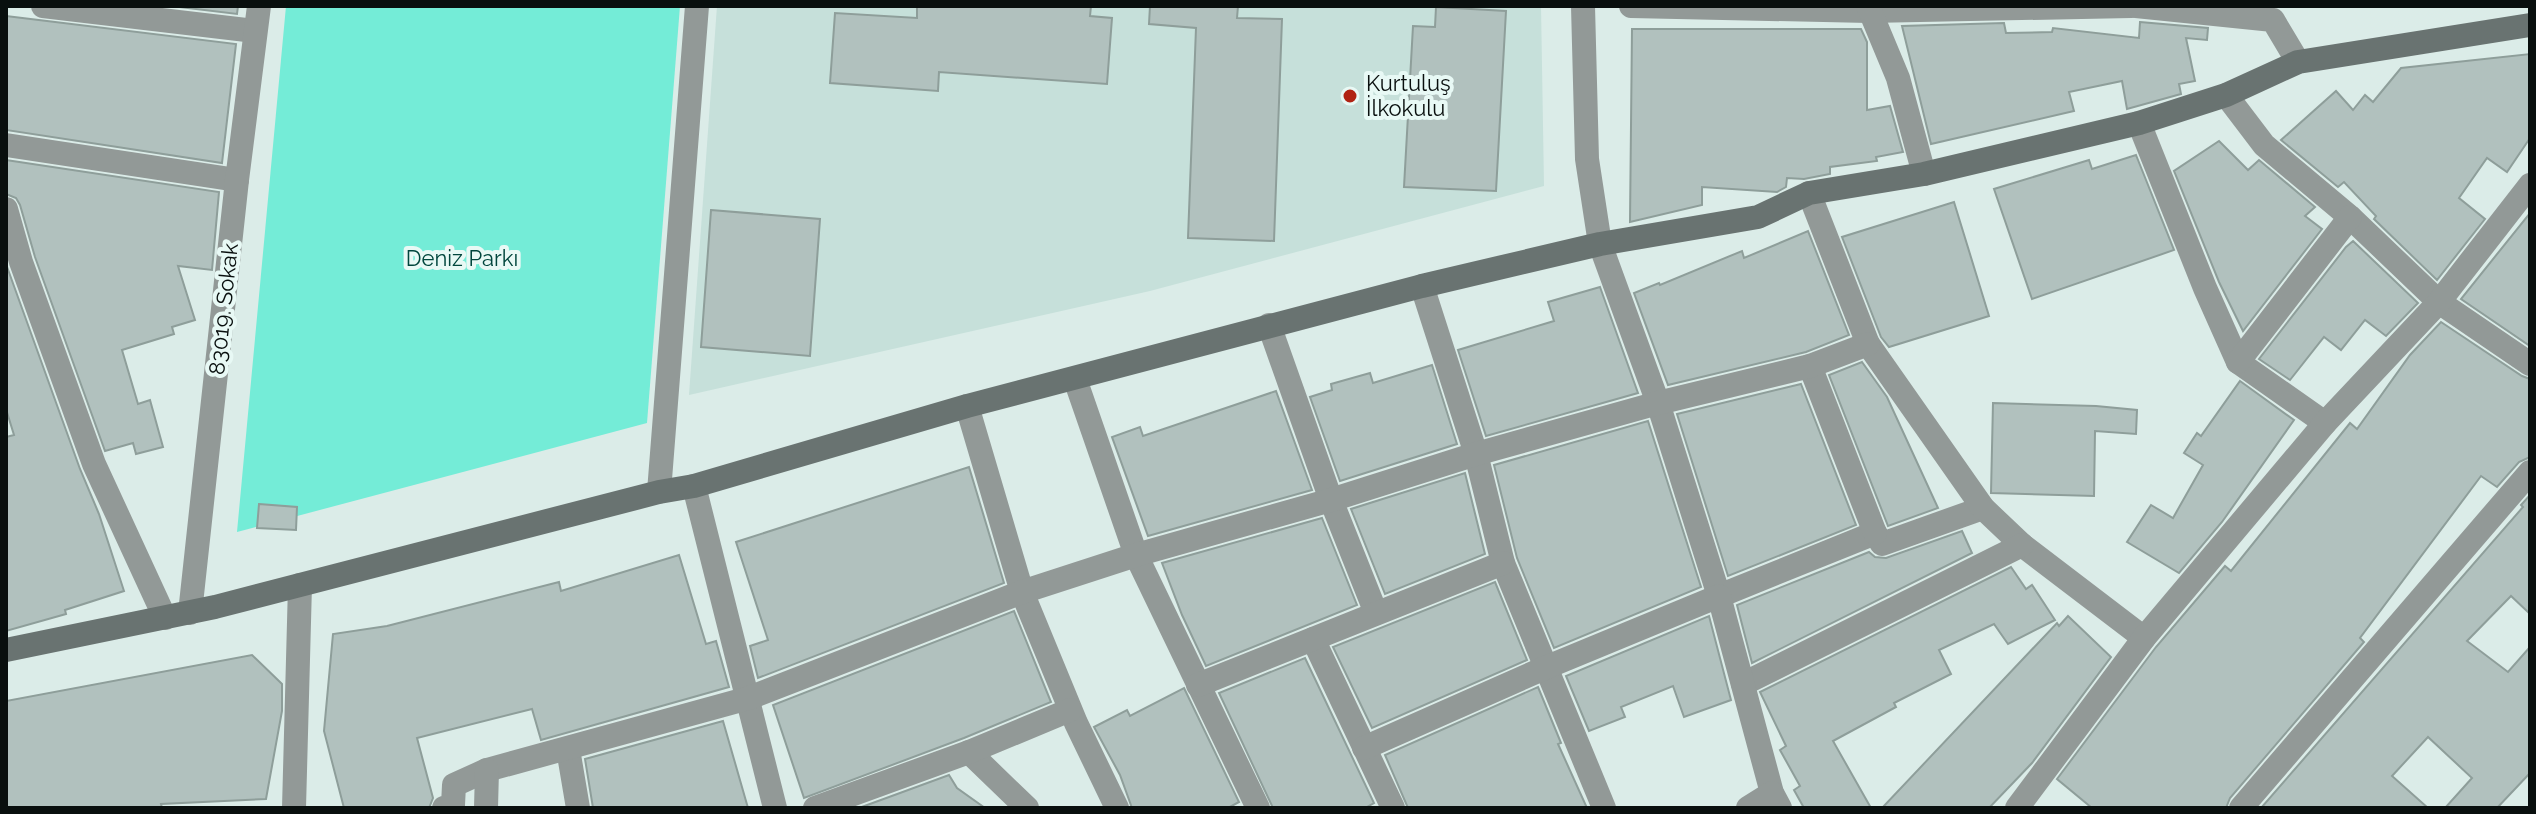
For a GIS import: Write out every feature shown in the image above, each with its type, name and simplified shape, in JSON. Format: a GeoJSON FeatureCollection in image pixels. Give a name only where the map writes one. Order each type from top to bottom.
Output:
{"type":"FeatureCollection","features":[{"type":"Feature","properties":{"kind":"street"},"geometry":{"type":"LineString","coordinates":[[43,6],[255,31]]}},
{"type":"Feature","properties":{"kind":"street","name":"83019. Sokak"},"geometry":{"type":"LineString","coordinates":[[190,613],[259,6]]}},
{"type":"Feature","properties":{"kind":"street"},"geometry":{"type":"LineString","coordinates":[[659,492],[697,6]]}},
{"type":"Feature","properties":{"kind":"street"},"geometry":{"type":"LineString","coordinates":[[1583,6],[1587,159],[1600,244],[1658,403],[1719,596],[1776,800],[1748,808]]}},
{"type":"Feature","properties":{"kind":"street"},"geometry":{"type":"LineString","coordinates":[[1631,6],[2134,6],[2274,13],[2298,62]]}},
{"type":"Feature","properties":{"kind":"street"},"geometry":{"type":"LineString","coordinates":[[1868,8],[1898,78],[1924,174]]}},
{"type":"Feature","properties":{"kind":"street"},"geometry":{"type":"LineString","coordinates":[[7,647],[190,613],[659,492],[694,486],[967,406],[1422,286],[1600,244],[1758,217],[1809,193],[1924,174],[2139,123],[2226,95],[2298,62],[2530,25]]}},
{"type":"Feature","properties":{"kind":"street"},"geometry":{"type":"LineString","coordinates":[[2226,95],[2264,145],[2350,217],[2439,302],[2530,364]]}},
{"type":"Feature","properties":{"kind":"street"},"geometry":{"type":"LineString","coordinates":[[2139,123],[2238,362],[2325,423]]}},
{"type":"Feature","properties":{"kind":"street"},"geometry":{"type":"LineString","coordinates":[[6,145],[237,180]]}},
{"type":"Feature","properties":{"kind":"street"},"geometry":{"type":"LineString","coordinates":[[2017,808],[2144,638],[2325,423],[2439,302],[2530,185]]}},
{"type":"Feature","properties":{"kind":"street"},"geometry":{"type":"LineString","coordinates":[[1809,193],[1868,344],[1983,508],[2022,545],[2144,638]]}},
{"type":"Feature","properties":{"kind":"street"},"geometry":{"type":"LineString","coordinates":[[6,209],[13,264],[94,464],[165,618]]}},
{"type":"Feature","properties":{"kind":"street"},"geometry":{"type":"LineString","coordinates":[[2238,362],[2350,217]]}},
{"type":"Feature","properties":{"kind":"street"},"geometry":{"type":"LineString","coordinates":[[1422,286],[1476,454],[1503,563],[1604,808]]}},
{"type":"Feature","properties":{"kind":"street"},"geometry":{"type":"LineString","coordinates":[[1269,325],[1331,500],[1376,613]]}},
{"type":"Feature","properties":{"kind":"street"},"geometry":{"type":"LineString","coordinates":[[444,808],[453,805],[454,785],[487,770],[749,698],[1022,592],[1476,454],[1658,403],[1810,366],[1868,344]]}},
{"type":"Feature","properties":{"kind":"street"},"geometry":{"type":"LineString","coordinates":[[1810,366],[1882,544],[1983,508]]}},
{"type":"Feature","properties":{"kind":"street"},"geometry":{"type":"LineString","coordinates":[[1075,379],[1136,555],[1258,808]]}},
{"type":"Feature","properties":{"kind":"street"},"geometry":{"type":"LineString","coordinates":[[967,406],[1022,592],[1070,710],[1117,808]]}},
{"type":"Feature","properties":{"kind":"street"},"geometry":{"type":"LineString","coordinates":[[2241,808],[2530,472]]}},
{"type":"Feature","properties":{"kind":"street"},"geometry":{"type":"LineString","coordinates":[[694,486],[775,808]]}},
{"type":"Feature","properties":{"kind":"street"},"geometry":{"type":"LineString","coordinates":[[1364,748],[1547,667],[1875,533]]}},
{"type":"Feature","properties":{"kind":"street"},"geometry":{"type":"LineString","coordinates":[[1743,684],[2022,545]]}},
{"type":"Feature","properties":{"kind":"street"},"geometry":{"type":"LineString","coordinates":[[1198,685],[1503,563]]}},
{"type":"Feature","properties":{"kind":"street"},"geometry":{"type":"LineString","coordinates":[[293,808],[300,585]]}},
{"type":"Feature","properties":{"kind":"street"},"geometry":{"type":"LineString","coordinates":[[1313,639],[1393,808]]}},
{"type":"Feature","properties":{"kind":"street"},"geometry":{"type":"LineString","coordinates":[[815,808],[969,752],[1070,710]]}},
{"type":"Feature","properties":{"kind":"street"},"geometry":{"type":"LineString","coordinates":[[568,749],[578,808]]}},
{"type":"Feature","properties":{"kind":"street"},"geometry":{"type":"LineString","coordinates":[[969,752],[1027,808]]}},
{"type":"Feature","properties":{"kind":"street"},"geometry":{"type":"LineString","coordinates":[[486,808],[487,770]]}},
{"type":"Feature","properties":{"kind":"shaded area"},"geometry":{"type":"Polygon","coordinates":[[[717,6],[1541,6],[1544,186],[1150,291],[689,395],[717,6]]]}},
{"type":"Feature","properties":{"kind":"green space","name":"Deniz Parkı"},"geometry":{"type":"Polygon","coordinates":[[[286,6],[680,6],[647,423],[237,532],[286,6]]]}},
{"type":"Feature","properties":{"kind":"building"},"geometry":{"type":"Polygon","coordinates":[[[171,6],[238,6],[237,14],[171,6]]]}},
{"type":"Feature","properties":{"kind":"building"},"geometry":{"type":"Polygon","coordinates":[[[917,6],[1091,6],[1090,16],[1112,18],[1107,84],[939,72],[938,91],[830,83],[835,13],[917,18],[917,6]]]}},
{"type":"Feature","properties":{"kind":"building"},"geometry":{"type":"Polygon","coordinates":[[[1150,6],[1238,6],[1237,18],[1282,19],[1274,241],[1188,238],[1196,28],[1149,24],[1150,6]]]}},
{"type":"Feature","properties":{"kind":"building"},"geometry":{"type":"Polygon","coordinates":[[[1436,7],[1506,11],[1496,191],[1404,187],[1413,26],[1435,27],[1436,7]]]}},
{"type":"Feature","properties":{"kind":"building"},"geometry":{"type":"Polygon","coordinates":[[[6,16],[236,44],[222,163],[6,130],[6,16]]]}},
{"type":"Feature","properties":{"kind":"building"},"geometry":{"type":"Polygon","coordinates":[[[2140,22],[2208,28],[2207,40],[2186,38],[2195,81],[2179,84],[2181,94],[2127,109],[2122,81],[2069,92],[2074,111],[1931,144],[1902,26],[2004,23],[2006,33],[2052,32],[2053,28],[2139,38],[2140,22]]]}},
{"type":"Feature","properties":{"kind":"building"},"geometry":{"type":"Polygon","coordinates":[[[1632,29],[1861,29],[1867,42],[1867,110],[1890,106],[1903,152],[1876,157],[1877,161],[1830,167],[1830,174],[1804,179],[1787,178],[1786,187],[1777,192],[1702,187],[1702,205],[1630,222],[1632,29]]]}},
{"type":"Feature","properties":{"kind":"building"},"geometry":{"type":"Polygon","coordinates":[[[2530,54],[2530,138],[2507,172],[2487,158],[2459,198],[2485,219],[2437,280],[2374,219],[2376,216],[2344,182],[2338,187],[2281,140],[2336,91],[2353,110],[2365,95],[2373,102],[2401,68],[2530,54]]]}},
{"type":"Feature","properties":{"kind":"building"},"geometry":{"type":"Polygon","coordinates":[[[2219,141],[2248,170],[2259,160],[2315,207],[2305,216],[2322,229],[2243,331],[2219,282],[2174,171],[2219,141]]]}},
{"type":"Feature","properties":{"kind":"building"},"geometry":{"type":"Polygon","coordinates":[[[2136,155],[2174,250],[2032,299],[1994,189],[2089,160],[2092,169],[2136,155]]]}},
{"type":"Feature","properties":{"kind":"building"},"geometry":{"type":"Polygon","coordinates":[[[6,160],[219,192],[212,270],[178,266],[195,320],[172,327],[174,334],[122,350],[138,404],[150,400],[163,447],[136,454],[133,443],[105,451],[35,257],[20,205],[16,198],[6,194],[6,160]]]}},
{"type":"Feature","properties":{"kind":"building"},"geometry":{"type":"Polygon","coordinates":[[[1954,202],[1989,316],[1889,347],[1881,337],[1842,237],[1954,202]]]}},
{"type":"Feature","properties":{"kind":"building"},"geometry":{"type":"Polygon","coordinates":[[[711,210],[820,219],[810,356],[701,347],[711,210]]]}},
{"type":"Feature","properties":{"kind":"building"},"geometry":{"type":"Polygon","coordinates":[[[2530,213],[2530,346],[2461,299],[2530,213]]]}},
{"type":"Feature","properties":{"kind":"building"},"geometry":{"type":"Polygon","coordinates":[[[1808,231],[1849,335],[1806,352],[1668,385],[1634,293],[1742,251],[1744,258],[1808,231]]]}},
{"type":"Feature","properties":{"kind":"building"},"geometry":{"type":"Polygon","coordinates":[[[2353,241],[2418,303],[2386,336],[2365,320],[2341,350],[2324,337],[2290,380],[2259,359],[2353,241]]]}},
{"type":"Feature","properties":{"kind":"building"},"geometry":{"type":"Polygon","coordinates":[[[6,264],[99,514],[124,591],[65,610],[66,614],[6,631],[6,437],[14,435],[6,409],[6,264]]]}},
{"type":"Feature","properties":{"kind":"building"},"geometry":{"type":"Polygon","coordinates":[[[1600,287],[1638,393],[1486,436],[1458,350],[1554,321],[1548,302],[1600,287]]]}},
{"type":"Feature","properties":{"kind":"building"},"geometry":{"type":"Polygon","coordinates":[[[2441,322],[2530,379],[2530,457],[2519,462],[2497,487],[2481,476],[2360,638],[2364,642],[2230,798],[2226,808],[2092,808],[2057,779],[2156,647],[2225,566],[2231,571],[2350,423],[2357,429],[2410,355],[2441,322]]]}},
{"type":"Feature","properties":{"kind":"building"},"geometry":{"type":"Polygon","coordinates":[[[1862,362],[1887,397],[1938,508],[1888,526],[1829,375],[1862,362]]]}},
{"type":"Feature","properties":{"kind":"building"},"geometry":{"type":"Polygon","coordinates":[[[1432,365],[1457,444],[1340,481],[1310,397],[1332,390],[1331,384],[1370,373],[1373,383],[1432,365]]]}},
{"type":"Feature","properties":{"kind":"building"},"geometry":{"type":"Polygon","coordinates":[[[2240,381],[2294,420],[2222,522],[2179,573],[2127,542],[2151,505],[2173,518],[2203,465],[2184,453],[2197,433],[2201,436],[2240,381]]]}},
{"type":"Feature","properties":{"kind":"building"},"geometry":{"type":"Polygon","coordinates":[[[1801,384],[1856,525],[1728,576],[1677,414],[1801,384]]]}},
{"type":"Feature","properties":{"kind":"building"},"geometry":{"type":"Polygon","coordinates":[[[1276,391],[1312,490],[1148,536],[1112,437],[1140,427],[1143,436],[1276,391]]]}},
{"type":"Feature","properties":{"kind":"building"},"geometry":{"type":"Polygon","coordinates":[[[1993,403],[2137,410],[2136,434],[2095,431],[2094,496],[1991,493],[1993,403]]]}},
{"type":"Feature","properties":{"kind":"building"},"geometry":{"type":"Polygon","coordinates":[[[1648,421],[1701,587],[1554,648],[1517,558],[1494,465],[1648,421]]]}},
{"type":"Feature","properties":{"kind":"building"},"geometry":{"type":"Polygon","coordinates":[[[969,467],[1004,583],[758,678],[750,646],[768,640],[736,542],[969,467]]]}},
{"type":"Feature","properties":{"kind":"building"},"geometry":{"type":"Polygon","coordinates":[[[1465,473],[1485,554],[1385,594],[1351,509],[1465,473]]]}},
{"type":"Feature","properties":{"kind":"building"},"geometry":{"type":"Polygon","coordinates":[[[2530,495],[2530,614],[2511,596],[2467,641],[2508,672],[2530,647],[2530,773],[2497,808],[2445,808],[2472,778],[2428,737],[2392,776],[2428,808],[2261,808],[2523,507],[2521,505],[2530,495]]]}},
{"type":"Feature","properties":{"kind":"building"},"geometry":{"type":"Polygon","coordinates":[[[259,504],[297,507],[296,530],[257,528],[259,504]]]}},
{"type":"Feature","properties":{"kind":"building"},"geometry":{"type":"Polygon","coordinates":[[[1322,518],[1357,605],[1206,666],[1162,563],[1322,518]]]}},
{"type":"Feature","properties":{"kind":"building"},"geometry":{"type":"Polygon","coordinates":[[[1962,531],[1972,553],[1752,663],[1737,605],[1869,552],[1875,557],[1886,558],[1962,531]]]}},
{"type":"Feature","properties":{"kind":"building"},"geometry":{"type":"Polygon","coordinates":[[[679,555],[706,644],[716,641],[729,687],[541,740],[532,709],[417,738],[433,798],[429,808],[344,808],[324,731],[333,634],[387,626],[559,582],[561,591],[679,555]]]}},
{"type":"Feature","properties":{"kind":"building"},"geometry":{"type":"Polygon","coordinates":[[[2011,567],[2026,589],[2032,585],[2055,620],[2008,644],[1994,624],[1939,650],[1951,674],[1894,703],[1896,707],[1833,741],[1871,808],[1804,808],[1794,790],[1800,786],[1780,750],[1786,746],[1760,692],[2011,567]]]}},
{"type":"Feature","properties":{"kind":"building"},"geometry":{"type":"Polygon","coordinates":[[[1495,582],[1527,660],[1372,728],[1333,647],[1495,582]]]}},
{"type":"Feature","properties":{"kind":"building"},"geometry":{"type":"Polygon","coordinates":[[[1014,611],[1051,702],[804,798],[773,705],[1014,611]]]}},
{"type":"Feature","properties":{"kind":"building"},"geometry":{"type":"Polygon","coordinates":[[[1709,616],[1731,700],[1684,717],[1673,686],[1621,707],[1625,717],[1589,731],[1566,676],[1709,616]]]}},
{"type":"Feature","properties":{"kind":"building"},"geometry":{"type":"Polygon","coordinates":[[[2068,616],[2111,657],[2032,763],[1989,808],[1882,808],[2057,623],[2059,626],[2068,616]]]}},
{"type":"Feature","properties":{"kind":"building"},"geometry":{"type":"Polygon","coordinates":[[[252,655],[282,684],[282,711],[266,799],[161,804],[162,808],[6,808],[6,701],[252,655]]]}},
{"type":"Feature","properties":{"kind":"building"},"geometry":{"type":"Polygon","coordinates":[[[1305,658],[1374,803],[1365,808],[1273,808],[1219,693],[1305,658]]]}},
{"type":"Feature","properties":{"kind":"building"},"geometry":{"type":"Polygon","coordinates":[[[1538,687],[1561,743],[1558,744],[1587,808],[1408,808],[1385,755],[1538,687]]]}},
{"type":"Feature","properties":{"kind":"building"},"geometry":{"type":"Polygon","coordinates":[[[1184,688],[1239,802],[1228,808],[1132,808],[1120,775],[1094,727],[1127,710],[1130,716],[1184,688]]]}},
{"type":"Feature","properties":{"kind":"building"},"geometry":{"type":"Polygon","coordinates":[[[723,721],[748,808],[593,808],[585,759],[723,721]]]}},
{"type":"Feature","properties":{"kind":"building"},"geometry":{"type":"Polygon","coordinates":[[[949,775],[957,788],[985,808],[859,808],[949,775]]]}},
{"type":"Feature","properties":{"kind":"place","name":"Kurtuluş İlkokulu"},"geometry":{"type":"Point","coordinates":[1350,96]}}]}
